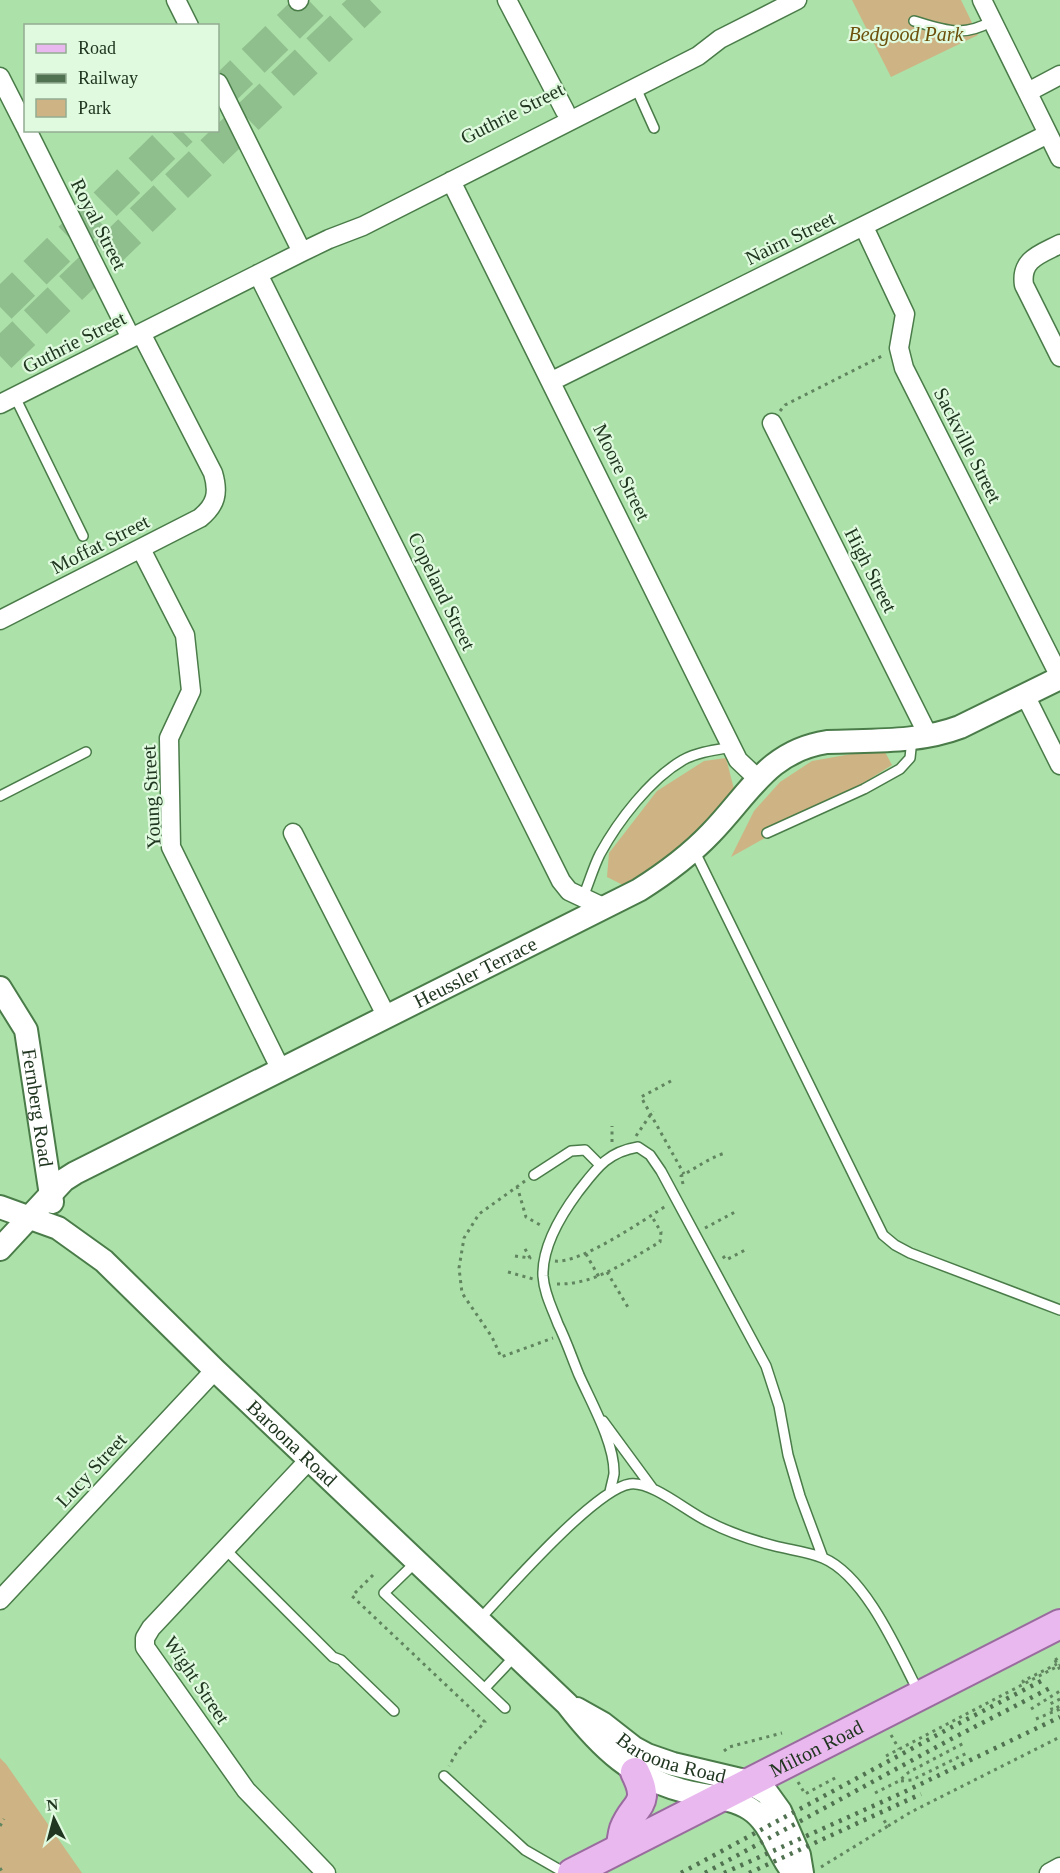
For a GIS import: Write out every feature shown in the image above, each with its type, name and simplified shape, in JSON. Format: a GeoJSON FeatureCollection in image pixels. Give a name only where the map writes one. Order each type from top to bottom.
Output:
{"type":"FeatureCollection","features":[{"type":"Feature","properties":{"kind":"main road","name":"Milton Road"},"geometry":{"type":"LineString","coordinates":[[572,1873],[1060,1624]]}},
{"type":"Feature","properties":{"kind":"main road"},"geometry":{"type":"LineString","coordinates":[[620,1848],[624,1828],[641,1801],[641,1785],[635,1772]]}},
{"type":"Feature","properties":{"kind":"street"},"geometry":{"type":"LineString","coordinates":[[176,0],[188,24]]}},
{"type":"Feature","properties":{"kind":"street"},"geometry":{"type":"LineString","coordinates":[[507,0],[565,111]]}},
{"type":"Feature","properties":{"kind":"street","name":"Guthrie Street"},"geometry":{"type":"LineString","coordinates":[[7,400],[329,238],[363,226],[636,88],[698,56],[720,39],[797,0]]}},
{"type":"Feature","properties":{"kind":"street"},"geometry":{"type":"LineString","coordinates":[[982,0],[1060,158]]}},
{"type":"Feature","properties":{"kind":"street","name":"Guthrie Street"},"geometry":{"type":"LineString","coordinates":[[329,238],[357,216],[694,45],[720,39]]}},
{"type":"Feature","properties":{"kind":"street"},"geometry":{"type":"LineString","coordinates":[[1028,92],[1060,75]]}},
{"type":"Feature","properties":{"kind":"street","name":"Royal Street"},"geometry":{"type":"LineString","coordinates":[[0,77],[24,125]]}},
{"type":"Feature","properties":{"kind":"street"},"geometry":{"type":"LineString","coordinates":[[219,85],[302,252]]}},
{"type":"Feature","properties":{"kind":"street","name":"Royal Street"},"geometry":{"type":"LineString","coordinates":[[28,132],[213,473],[217,493],[215,501]]}},
{"type":"Feature","properties":{"kind":"street","name":"Nairn Street"},"geometry":{"type":"LineString","coordinates":[[552,381],[1048,134]]}},
{"type":"Feature","properties":{"kind":"street","name":"Moore Street"},"geometry":{"type":"LineString","coordinates":[[451,181],[732,747],[742,765],[758,778]]}},
{"type":"Feature","properties":{"kind":"street","name":"Sackville Street"},"geometry":{"type":"LineString","coordinates":[[864,227],[905,314],[899,348],[904,368],[1060,677]]}},
{"type":"Feature","properties":{"kind":"street"},"geometry":{"type":"LineString","coordinates":[[1060,244],[1032,259],[1024,268],[1023,276],[1024,285],[1060,357]]}},
{"type":"Feature","properties":{"kind":"street","name":"Copeland Street"},"geometry":{"type":"LineString","coordinates":[[258,274],[561,881],[569,891],[605,908]]}},
{"type":"Feature","properties":{"kind":"street","name":"High Street"},"geometry":{"type":"LineString","coordinates":[[772,423],[921,738]]}},
{"type":"Feature","properties":{"kind":"street","name":"Moffat Street"},"geometry":{"type":"LineString","coordinates":[[0,620],[200,518],[215,501]]}},
{"type":"Feature","properties":{"kind":"street","name":"Young Street"},"geometry":{"type":"LineString","coordinates":[[141,549],[185,634],[190,691],[169,738],[171,848],[281,1070]]}},
{"type":"Feature","properties":{"kind":"street","name":"Heussler Terrace"},"geometry":{"type":"LineString","coordinates":[[0,1249],[64,1180],[75,1173],[605,908],[662,876],[712,833],[758,778],[787,755],[813,744],[921,738],[960,727],[1060,677]]}},
{"type":"Feature","properties":{"kind":"street"},"geometry":{"type":"LineString","coordinates":[[1025,695],[1060,765]]}},
{"type":"Feature","properties":{"kind":"street"},"geometry":{"type":"LineString","coordinates":[[293,832],[387,1017]]}},
{"type":"Feature","properties":{"kind":"street","name":"Fernberg Road"},"geometry":{"type":"LineString","coordinates":[[0,988],[26,1030],[53,1218],[61,1231]]}},
{"type":"Feature","properties":{"kind":"street","name":"Baroona Road"},"geometry":{"type":"LineString","coordinates":[[0,1207],[61,1231],[112,1268],[215,1370],[567,1704],[590,1733],[635,1772],[675,1789],[743,1805],[758,1815],[786,1864],[794,1873]]}},
{"type":"Feature","properties":{"kind":"street","name":"Lucy Street"},"geometry":{"type":"LineString","coordinates":[[0,1600],[215,1370]]}},
{"type":"Feature","properties":{"kind":"street","name":"Wight Street"},"geometry":{"type":"LineString","coordinates":[[309,1460],[151,1628],[145,1638],[145,1647],[246,1790],[326,1873]]}},
{"type":"Feature","properties":{"kind":"street","name":"Baroona Road"},"geometry":{"type":"LineString","coordinates":[[567,1704],[602,1723],[634,1748],[647,1755],[673,1764],[749,1782]]}},
{"type":"Feature","properties":{"kind":"street"},"geometry":{"type":"LineString","coordinates":[[749,1782],[767,1793],[780,1811],[799,1855],[812,1870]]}},
{"type":"Feature","properties":{"kind":"street"},"geometry":{"type":"LineString","coordinates":[[1049,1873],[1060,1867]]}},
{"type":"Feature","properties":{"kind":"lane"},"geometry":{"type":"LineString","coordinates":[[914,21],[954,32],[979,29],[992,21]]}},
{"type":"Feature","properties":{"kind":"lane"},"geometry":{"type":"LineString","coordinates":[[636,88],[654,128]]}},
{"type":"Feature","properties":{"kind":"lane"},"geometry":{"type":"LineString","coordinates":[[7,400],[83,536]]}},
{"type":"Feature","properties":{"kind":"lane"},"geometry":{"type":"LineString","coordinates":[[766,833],[864,789],[900,769],[910,758],[921,738]]}},
{"type":"Feature","properties":{"kind":"lane"},"geometry":{"type":"LineString","coordinates":[[583,897],[599,856],[615,830],[645,792],[684,760],[701,753],[732,747]]}},
{"type":"Feature","properties":{"kind":"lane"},"geometry":{"type":"LineString","coordinates":[[0,796],[86,752]]}},
{"type":"Feature","properties":{"kind":"lane"},"geometry":{"type":"LineString","coordinates":[[694,850],[883,1235],[910,1253],[1060,1310]]}},
{"type":"Feature","properties":{"kind":"lane"},"geometry":{"type":"LineString","coordinates":[[610,1492],[614,1473],[600,1416],[546,1294],[543,1275],[552,1236],[572,1200],[599,1164],[624,1149],[638,1147],[650,1155],[661,1170],[766,1366],[779,1406],[788,1455],[800,1496],[823,1558]]}},
{"type":"Feature","properties":{"kind":"lane"},"geometry":{"type":"LineString","coordinates":[[534,1175],[571,1151],[578,1149],[591,1154],[599,1164]]}},
{"type":"Feature","properties":{"kind":"lane"},"geometry":{"type":"LineString","coordinates":[[600,1416],[653,1489]]}},
{"type":"Feature","properties":{"kind":"lane"},"geometry":{"type":"LineString","coordinates":[[479,1620],[568,1527],[610,1492],[631,1484],[653,1489],[704,1520],[732,1533],[823,1558],[854,1581],[872,1605],[920,1694]]}},
{"type":"Feature","properties":{"kind":"lane"},"geometry":{"type":"LineString","coordinates":[[225,1549],[333,1657],[341,1660],[394,1711]]}},
{"type":"Feature","properties":{"kind":"lane"},"geometry":{"type":"LineString","coordinates":[[417,1561],[384,1593],[505,1708]]}},
{"type":"Feature","properties":{"kind":"lane"},"geometry":{"type":"LineString","coordinates":[[485,1688],[516,1655]]}},
{"type":"Feature","properties":{"kind":"lane"},"geometry":{"type":"LineString","coordinates":[[444,1776],[525,1850],[565,1873]]}},
{"type":"Feature","properties":{"kind":"path"},"geometry":{"type":"LineString","coordinates":[[772,423],[785,405],[886,354]]}},
{"type":"Feature","properties":{"kind":"path"},"geometry":{"type":"LineString","coordinates":[[671,1081],[641,1097],[652,1112],[684,1174]]}},
{"type":"Feature","properties":{"kind":"path"},"geometry":{"type":"LineString","coordinates":[[638,1147],[636,1136],[652,1112]]}},
{"type":"Feature","properties":{"kind":"path"},"geometry":{"type":"LineString","coordinates":[[684,1189],[681,1176],[705,1164],[714,1156],[725,1154]]}},
{"type":"Feature","properties":{"kind":"path"},"geometry":{"type":"LineString","coordinates":[[534,1175],[479,1214],[464,1238],[459,1268],[462,1293],[492,1337],[501,1357],[563,1334]]}},
{"type":"Feature","properties":{"kind":"path"},"geometry":{"type":"LineString","coordinates":[[517,1186],[526,1217],[541,1225]]}},
{"type":"Feature","properties":{"kind":"path"},"geometry":{"type":"LineString","coordinates":[[515,1256],[562,1262],[586,1254],[667,1205]]}},
{"type":"Feature","properties":{"kind":"path"},"geometry":{"type":"LineString","coordinates":[[701,1220],[705,1228],[735,1212]]}},
{"type":"Feature","properties":{"kind":"path"},"geometry":{"type":"LineString","coordinates":[[550,1283],[567,1284],[599,1277],[660,1242],[661,1232],[651,1215]]}},
{"type":"Feature","properties":{"kind":"path"},"geometry":{"type":"LineString","coordinates":[[524,1247],[530,1258]]}},
{"type":"Feature","properties":{"kind":"path"},"geometry":{"type":"LineString","coordinates":[[721,1254],[726,1260],[747,1249]]}},
{"type":"Feature","properties":{"kind":"path"},"geometry":{"type":"LineString","coordinates":[[586,1254],[599,1277]]}},
{"type":"Feature","properties":{"kind":"path"},"geometry":{"type":"LineString","coordinates":[[508,1272],[539,1280]]}},
{"type":"Feature","properties":{"kind":"path"},"geometry":{"type":"LineString","coordinates":[[607,1272],[629,1309]]}},
{"type":"Feature","properties":{"kind":"path"},"geometry":{"type":"LineString","coordinates":[[373,1575],[352,1596],[485,1722],[458,1750],[444,1776]]}},
{"type":"Feature","properties":{"kind":"path"},"geometry":{"type":"LineString","coordinates":[[1059,1667],[1055,1660],[1060,1657]]}},
{"type":"Feature","properties":{"kind":"path"},"geometry":{"type":"LineString","coordinates":[[1024,1683],[1023,1681],[1043,1671],[1059,1667]]}},
{"type":"Feature","properties":{"kind":"path"},"geometry":{"type":"LineString","coordinates":[[886,1756],[1059,1667]]}},
{"type":"Feature","properties":{"kind":"path"},"geometry":{"type":"LineString","coordinates":[[1031,1708],[1060,1691]]}},
{"type":"Feature","properties":{"kind":"path"},"geometry":{"type":"LineString","coordinates":[[1060,1699],[1050,1704],[1052,1710],[1060,1707]]}},
{"type":"Feature","properties":{"kind":"path"},"geometry":{"type":"LineString","coordinates":[[1036,1719],[1060,1707]]}},
{"type":"Feature","properties":{"kind":"path"},"geometry":{"type":"LineString","coordinates":[[724,1751],[729,1747],[782,1733]]}},
{"type":"Feature","properties":{"kind":"path"},"geometry":{"type":"LineString","coordinates":[[890,1734],[899,1749]]}},
{"type":"Feature","properties":{"kind":"path"},"geometry":{"type":"LineString","coordinates":[[812,1870],[911,1812],[1060,1737]]}},
{"type":"Feature","properties":{"kind":"path"},"geometry":{"type":"LineString","coordinates":[[875,1793],[964,1743]]}},
{"type":"Feature","properties":{"kind":"path"},"geometry":{"type":"LineString","coordinates":[[899,1781],[912,1780],[969,1752]]}},
{"type":"Feature","properties":{"kind":"path"},"geometry":{"type":"LineString","coordinates":[[798,1782],[805,1794],[837,1777]]}},
{"type":"Feature","properties":{"kind":"path"},"geometry":{"type":"LineString","coordinates":[[0,1826],[4,1819]]}},
{"type":"Feature","properties":{"kind":"path"},"geometry":{"type":"LineString","coordinates":[[883,1819],[888,1826]]}},
{"type":"Feature","properties":{"kind":"path"},"geometry":{"type":"LineString","coordinates":[[0,1868],[3,1873]]}},
{"type":"Feature","properties":{"kind":"green space","name":"Bedgood Park"},"geometry":{"type":"Polygon","coordinates":[[[852,0],[961,0],[978,35],[891,77],[852,0]]]}},
{"type":"Feature","properties":{"kind":"green space"},"geometry":{"type":"Polygon","coordinates":[[[885,752],[892,765],[731,857],[754,811],[780,782],[812,761],[857,753],[885,752]]]}},
{"type":"Feature","properties":{"kind":"green space"},"geometry":{"type":"Polygon","coordinates":[[[726,758],[734,789],[686,849],[623,885],[607,877],[609,853],[657,791],[704,761],[726,758]]]}},
{"type":"Feature","properties":{"kind":"green space"},"geometry":{"type":"Polygon","coordinates":[[[0,1758],[6,1764],[82,1873],[0,1873],[0,1758]]]}},
{"type":"Feature","properties":{"kind":"tunnel"},"geometry":{"type":"LineString","coordinates":[[219,94],[316,0]]}},
{"type":"Feature","properties":{"kind":"tunnel"},"geometry":{"type":"LineString","coordinates":[[0,356],[370,0]]}},
{"type":"Feature","properties":{"kind":"tunnel"},"geometry":{"type":"LineString","coordinates":[[0,307],[179,132]]}},
{"type":"Feature","properties":{"kind":"railway"},"geometry":{"type":"LineString","coordinates":[[681,1873],[1045,1679]]}},
{"type":"Feature","properties":{"kind":"railway"},"geometry":{"type":"LineString","coordinates":[[705,1873],[1050,1688]]}},
{"type":"Feature","properties":{"kind":"railway"},"geometry":{"type":"LineString","coordinates":[[724,1873],[902,1793],[1060,1717]]}},
{"type":"Feature","properties":{"kind":"railway"},"geometry":{"type":"LineString","coordinates":[[749,1873],[921,1794]]}}]}
